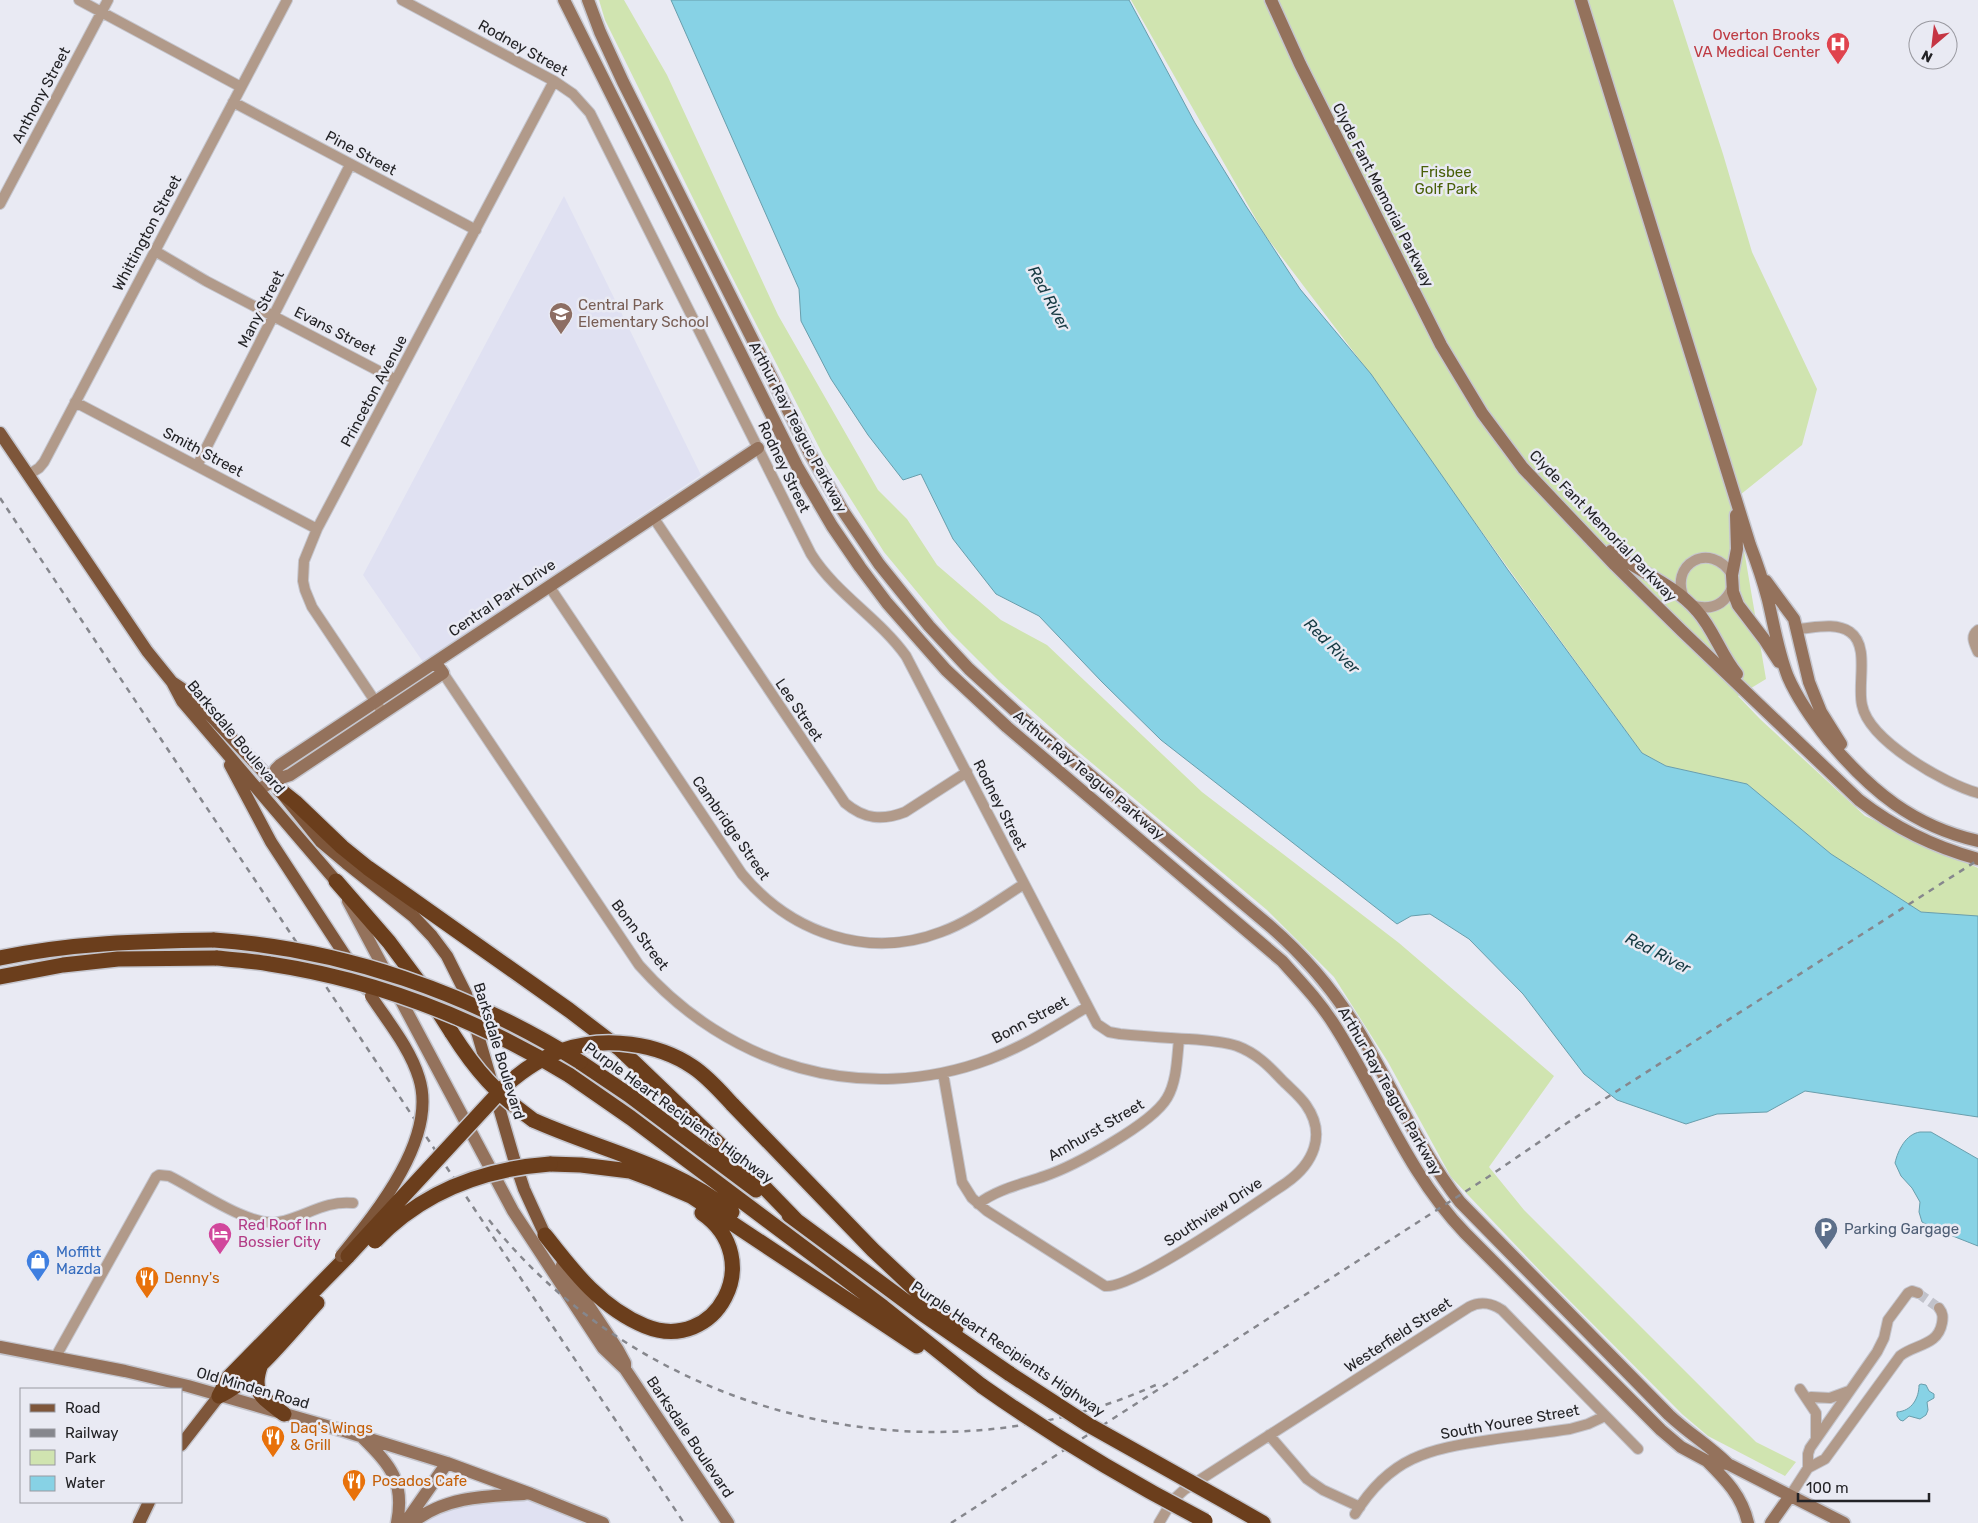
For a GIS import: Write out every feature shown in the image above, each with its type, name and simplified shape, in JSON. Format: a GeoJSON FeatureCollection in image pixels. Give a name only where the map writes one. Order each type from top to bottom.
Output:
{"type":"FeatureCollection","features":[{"type":"Feature","properties":{"kind":"highway"},"geometry":{"type":"LineString","coordinates":[[276,785],[342,847],[368,868],[569,1010],[620,1049],[796,1220]]}},
{"type":"Feature","properties":{"kind":"highway"},"geometry":{"type":"LineString","coordinates":[[336,881],[389,942],[424,989],[469,1060],[486,1081],[503,1097],[533,1120],[645,1162],[688,1182],[720,1202],[826,1285]]}},
{"type":"Feature","properties":{"kind":"highway","name":"Purple Heart Recipients Highway"},"geometry":{"type":"LineString","coordinates":[[0,958],[67,946],[111,942],[214,940],[242,942],[336,958],[459,998],[530,1033],[580,1062],[629,1095],[928,1318],[1004,1370],[1088,1424],[1263,1523]]}},
{"type":"Feature","properties":{"kind":"highway"},"geometry":{"type":"LineString","coordinates":[[0,977],[63,965],[118,959],[217,958],[269,963],[309,971],[409,999],[460,1018],[498,1036],[569,1075],[625,1114],[868,1296],[982,1386],[1017,1411],[1106,1466],[1207,1522]]}},
{"type":"Feature","properties":{"kind":"highway"},"geometry":{"type":"LineString","coordinates":[[219,1396],[230,1377],[347,1259],[506,1085],[524,1069],[566,1049],[591,1044],[617,1043],[660,1051],[693,1067],[732,1104],[873,1250],[1004,1370]]}},
{"type":"Feature","properties":{"kind":"highway"},"geometry":{"type":"LineString","coordinates":[[219,1396],[233,1388],[261,1363],[347,1259],[419,1204],[441,1191],[485,1174],[550,1164],[581,1165],[630,1171],[691,1196],[943,1363],[982,1386]]}},
{"type":"Feature","properties":{"kind":"highway"},"geometry":{"type":"LineString","coordinates":[[545,1235],[583,1282],[597,1295],[614,1308],[646,1327],[669,1332],[682,1331],[696,1326],[710,1317],[722,1303],[731,1286],[734,1268],[732,1252],[726,1237],[716,1224],[704,1214],[690,1207],[639,1183],[600,1168]]}},
{"type":"Feature","properties":{"kind":"highway"},"geometry":{"type":"LineString","coordinates":[[261,1363],[256,1377],[259,1392],[284,1414]]}},
{"type":"Feature","properties":{"kind":"main road","name":"Barksdale Boulevard"},"geometry":{"type":"LineString","coordinates":[[0,433],[147,651],[172,682],[182,701],[336,881]]}},
{"type":"Feature","properties":{"kind":"main road","name":"Barksdale Boulevard"},"geometry":{"type":"LineString","coordinates":[[172,682],[190,694],[276,785],[321,842],[414,917],[447,956],[466,994],[514,1159],[524,1189],[545,1235]]}},
{"type":"Feature","properties":{"kind":"main road"},"geometry":{"type":"LineString","coordinates":[[203,726],[232,768],[271,842],[413,1062],[420,1080],[422,1114],[410,1151],[388,1192],[347,1259]]}},
{"type":"Feature","properties":{"kind":"main road"},"geometry":{"type":"LineString","coordinates":[[182,1444],[219,1396]]}},
{"type":"Feature","properties":{"kind":"main road"},"geometry":{"type":"LineString","coordinates":[[139,1523],[149,1503]]}},
{"type":"Feature","properties":{"kind":"street"},"geometry":{"type":"LineString","coordinates":[[79,0],[241,87]]}},
{"type":"Feature","properties":{"kind":"street","name":"Anthony Street"},"geometry":{"type":"LineString","coordinates":[[0,204],[108,0]]}},
{"type":"Feature","properties":{"kind":"street","name":"Whittington Street"},"geometry":{"type":"LineString","coordinates":[[28,475],[39,468],[44,462],[287,0]]}},
{"type":"Feature","properties":{"kind":"street","name":"Rodney Street"},"geometry":{"type":"LineString","coordinates":[[402,0],[554,81],[579,100],[595,123],[816,562],[832,582],[900,648],[967,772],[1087,1007]]}},
{"type":"Feature","properties":{"kind":"street","name":"Arthur Ray Teague Parkway"},"geometry":{"type":"LineString","coordinates":[[564,0],[797,466],[832,526],[887,602],[946,670],[995,716],[1282,961],[1302,982],[1332,1020],[1418,1174],[1450,1218],[1661,1430],[1681,1447],[1706,1461],[1728,1464]]}},
{"type":"Feature","properties":{"kind":"street","name":"Arthur Ray Teague Parkway"},"geometry":{"type":"LineString","coordinates":[[588,0],[600,32],[623,82],[809,452],[848,518],[894,584],[946,644],[1005,702],[1271,927],[1301,956],[1328,986],[1354,1024],[1436,1170],[1460,1202],[1669,1415],[1712,1448],[1728,1464],[1844,1523]]}},
{"type":"Feature","properties":{"kind":"street","name":"Clyde Fant Memorial Parkway"},"geometry":{"type":"LineString","coordinates":[[1271,0],[1304,72],[1455,371],[1482,413],[1523,468],[1565,513],[1786,732],[1852,794],[1896,826],[1928,842],[1978,859]]}},
{"type":"Feature","properties":{"kind":"street"},"geometry":{"type":"LineString","coordinates":[[1581,0],[1735,499],[1759,570],[1788,677]]}},
{"type":"Feature","properties":{"kind":"street","name":"Princeton Avenue"},"geometry":{"type":"LineString","coordinates":[[382,713],[312,607],[303,581],[304,561],[318,529],[554,81]]}},
{"type":"Feature","properties":{"kind":"street","name":"Pine Street"},"geometry":{"type":"LineString","coordinates":[[233,102],[476,230]]}},
{"type":"Feature","properties":{"kind":"street","name":"Many Street"},"geometry":{"type":"LineString","coordinates":[[198,466],[350,165]]}},
{"type":"Feature","properties":{"kind":"street","name":"Evans Street"},"geometry":{"type":"LineString","coordinates":[[154,251],[274,317],[396,380]]}},
{"type":"Feature","properties":{"kind":"street","name":"Smith Street"},"geometry":{"type":"LineString","coordinates":[[76,402],[318,529]]}},
{"type":"Feature","properties":{"kind":"street","name":"Central Park Drive"},"geometry":{"type":"LineString","coordinates":[[276,785],[276,769],[280,765],[436,662],[504,612],[549,586],[758,448]]}},
{"type":"Feature","properties":{"kind":"street"},"geometry":{"type":"LineString","coordinates":[[1735,499],[1737,549],[1732,575],[1732,588],[1738,605],[1764,639],[1821,731],[1848,763],[1890,802],[1927,823],[1978,841]]}},
{"type":"Feature","properties":{"kind":"street"},"geometry":{"type":"LineString","coordinates":[[1565,513],[1631,566],[1674,590],[1688,602],[1704,608],[1716,607],[1725,600],[1732,588]]}},
{"type":"Feature","properties":{"kind":"street","name":"Lee Street"},"geometry":{"type":"LineString","coordinates":[[653,517],[845,803],[863,815],[885,818],[894,816],[905,812],[967,772]]}},
{"type":"Feature","properties":{"kind":"street"},"geometry":{"type":"LineString","coordinates":[[1732,575],[1719,560],[1703,557],[1688,565],[1681,579],[1682,593],[1707,624],[1731,666],[1786,732]]}},
{"type":"Feature","properties":{"kind":"street"},"geometry":{"type":"LineString","coordinates":[[1759,570],[1791,614],[1798,629],[1809,682],[1820,712],[1850,759],[1875,790]]}},
{"type":"Feature","properties":{"kind":"street","name":"Cambridge Street"},"geometry":{"type":"LineString","coordinates":[[549,586],[742,874],[768,901],[794,920],[843,939],[882,943],[900,942],[940,933],[958,925],[1024,884]]}},
{"type":"Feature","properties":{"kind":"street"},"geometry":{"type":"LineString","coordinates":[[1798,629],[1826,626],[1850,631],[1861,647],[1862,706],[1869,722],[1885,740],[1906,756],[1946,779],[1978,793]]}},
{"type":"Feature","properties":{"kind":"street"},"geometry":{"type":"LineString","coordinates":[[1978,630],[1972,638],[1978,652]]}},
{"type":"Feature","properties":{"kind":"street","name":"Bonn Street"},"geometry":{"type":"LineString","coordinates":[[436,662],[624,944],[650,978],[678,1004],[733,1042],[772,1060],[837,1076],[864,1078],[921,1077],[988,1060],[1018,1048],[1087,1007]]}},
{"type":"Feature","properties":{"kind":"street","name":"Central Park Drive"},"geometry":{"type":"LineString","coordinates":[[259,790],[276,785],[443,673]]}},
{"type":"Feature","properties":{"kind":"street"},"geometry":{"type":"LineString","coordinates":[[248,798],[259,790]]}},
{"type":"Feature","properties":{"kind":"street","name":"Barksdale Boulevard"},"geometry":{"type":"LineString","coordinates":[[336,881],[513,1211],[603,1348],[625,1369],[728,1523]]}},
{"type":"Feature","properties":{"kind":"street","name":"Southview Drive"},"geometry":{"type":"LineString","coordinates":[[942,1073],[962,1182],[966,1191],[978,1204],[1105,1286],[1111,1287],[1128,1281],[1164,1261],[1296,1176],[1308,1163],[1315,1142],[1315,1126],[1305,1104],[1252,1052],[1226,1043],[1109,1032],[1097,1024],[1087,1007]]}},
{"type":"Feature","properties":{"kind":"street","name":"Amhurst Street"},"geometry":{"type":"LineString","coordinates":[[978,1204],[996,1193],[1063,1168],[1149,1119],[1163,1105],[1171,1089],[1177,1067],[1179,1039]]}},
{"type":"Feature","properties":{"kind":"street"},"geometry":{"type":"LineString","coordinates":[[55,1358],[156,1177],[160,1175],[169,1176],[256,1222],[277,1223],[334,1203],[353,1203]]}},
{"type":"Feature","properties":{"kind":"street","name":"Barksdale Boulevard"},"geometry":{"type":"LineString","coordinates":[[545,1235],[572,1282],[621,1355],[625,1369]]}},
{"type":"Feature","properties":{"kind":"street"},"geometry":{"type":"LineString","coordinates":[[1808,1468],[1808,1454],[1879,1349],[1889,1319],[1908,1293],[1912,1291],[1918,1293]]}},
{"type":"Feature","properties":{"kind":"street","name":"Westerfield Street"},"geometry":{"type":"LineString","coordinates":[[1159,1523],[1169,1505],[1178,1495],[1469,1307],[1484,1303],[1494,1305],[1502,1310],[1638,1449]]}},
{"type":"Feature","properties":{"kind":"street"},"geometry":{"type":"LineString","coordinates":[[1771,1523],[1808,1468],[1825,1459],[1900,1356],[1933,1340],[1942,1324],[1942,1313],[1939,1308]]}},
{"type":"Feature","properties":{"kind":"street","name":"Old Minden Road"},"geometry":{"type":"LineString","coordinates":[[0,1347],[149,1377],[361,1436],[447,1463],[603,1523]]}},
{"type":"Feature","properties":{"kind":"street"},"geometry":{"type":"LineString","coordinates":[[1800,1389],[1816,1413],[1816,1440]]}},
{"type":"Feature","properties":{"kind":"street"},"geometry":{"type":"LineString","coordinates":[[1811,1397],[1830,1398],[1850,1390]]}},
{"type":"Feature","properties":{"kind":"street","name":"South Youree Street"},"geometry":{"type":"LineString","coordinates":[[1269,1435],[1307,1479],[1357,1510],[1371,1491],[1388,1474],[1424,1453],[1455,1445],[1570,1429],[1588,1424],[1605,1416]]}},
{"type":"Feature","properties":{"kind":"street"},"geometry":{"type":"LineString","coordinates":[[361,1436],[385,1461],[397,1482],[400,1507],[397,1523]]}},
{"type":"Feature","properties":{"kind":"street"},"geometry":{"type":"LineString","coordinates":[[1706,1461],[1733,1488],[1742,1504],[1748,1523]]}},
{"type":"Feature","properties":{"kind":"street"},"geometry":{"type":"LineString","coordinates":[[405,1523],[447,1463]]}},
{"type":"Feature","properties":{"kind":"street"},"geometry":{"type":"LineString","coordinates":[[412,1523],[428,1512],[457,1501],[487,1496],[531,1494]]}},
{"type":"Feature","properties":{"kind":"street"},"geometry":{"type":"LineString","coordinates":[[712,1499],[716,1523]]}},
{"type":"Feature","properties":{"kind":"shaded area","name":"Central Park Elementary School"},"geometry":{"type":"Polygon","coordinates":[[[564,196],[701,475],[423,662],[363,575],[564,196]]]}},
{"type":"Feature","properties":{"kind":"shaded area"},"geometry":{"type":"Polygon","coordinates":[[[531,1494],[603,1523],[412,1523],[428,1512],[531,1494]]]}},
{"type":"Feature","properties":{"kind":"green space"},"geometry":{"type":"Polygon","coordinates":[[[599,0],[624,0],[667,75],[778,315],[878,490],[907,519],[937,565],[1001,620],[1047,645],[1202,792],[1399,943],[1554,1076],[1489,1167],[1524,1210],[1756,1442],[1796,1462],[1785,1476],[1708,1436],[1682,1414],[1545,1276],[1451,1177],[1388,1062],[1334,977],[1267,910],[1068,743],[1001,683],[951,633],[884,552],[823,455],[725,263],[605,20],[599,0]]]}},
{"type":"Feature","properties":{"kind":"green space","name":"Frisbee Golf Park"},"geometry":{"type":"Polygon","coordinates":[[[1131,0],[1577,0],[1744,550],[1766,679],[1738,696],[1760,719],[1865,816],[1978,868],[1978,917],[1921,912],[1831,854],[1747,784],[1666,766],[1642,753],[1456,496],[1381,388],[1265,235],[1131,0]]]}},
{"type":"Feature","properties":{"kind":"green space"},"geometry":{"type":"Polygon","coordinates":[[[1586,0],[1673,0],[1723,154],[1752,252],[1817,389],[1802,445],[1735,499],[1586,0]]]}},
{"type":"Feature","properties":{"kind":"water","name":"Red River"},"geometry":{"type":"Polygon","coordinates":[[[671,0],[1129,0],[1195,123],[1300,289],[1371,374],[1508,570],[1642,753],[1666,766],[1747,784],[1831,854],[1921,912],[1978,916],[1978,1117],[1805,1091],[1767,1112],[1717,1114],[1686,1124],[1617,1100],[1584,1074],[1523,994],[1469,939],[1430,914],[1411,916],[1397,924],[1161,740],[1039,616],[996,594],[953,539],[921,474],[903,480],[868,435],[831,379],[801,321],[799,289],[671,0]]]}},
{"type":"Feature","properties":{"kind":"water"},"geometry":{"type":"Polygon","coordinates":[[[1931,1132],[1978,1159],[1978,1246],[1922,1222],[1919,1212],[1920,1202],[1912,1188],[1901,1176],[1895,1163],[1903,1143],[1915,1133],[1931,1132]]]}},
{"type":"Feature","properties":{"kind":"water"},"geometry":{"type":"Polygon","coordinates":[[[1919,1385],[1926,1385],[1929,1391],[1934,1394],[1934,1398],[1927,1402],[1928,1410],[1926,1415],[1920,1419],[1909,1416],[1903,1421],[1900,1420],[1897,1412],[1907,1409],[1914,1403],[1918,1395],[1919,1385]]]}},
{"type":"Feature","properties":{"kind":"tunnel"},"geometry":{"type":"LineString","coordinates":[[1918,1293],[1939,1308]]}},
{"type":"Feature","properties":{"kind":"railway"},"geometry":{"type":"LineString","coordinates":[[0,498],[684,1523]]}},
{"type":"Feature","properties":{"kind":"railway"},"geometry":{"type":"LineString","coordinates":[[951,1523],[1488,1177],[1567,1123],[1978,860]]}},
{"type":"Feature","properties":{"kind":"railway"},"geometry":{"type":"LineString","coordinates":[[489,1220],[553,1288],[627,1343],[709,1386],[796,1415],[887,1430],[979,1430],[1070,1415],[1158,1384]]}},
{"type":"Feature","properties":{"kind":"place","name":"Overton Brooks VA Medical Center"},"geometry":{"type":"Point","coordinates":[1838,65]}},
{"type":"Feature","properties":{"kind":"place","name":"Central Park Elementary School"},"geometry":{"type":"Point","coordinates":[561,335]}},
{"type":"Feature","properties":{"kind":"place","name":"Parking Gargage"},"geometry":{"type":"Point","coordinates":[1826,1250]}},
{"type":"Feature","properties":{"kind":"place","name":"Red Roof Inn Bossier City"},"geometry":{"type":"Point","coordinates":[220,1255]}},
{"type":"Feature","properties":{"kind":"place","name":"Moffitt Mazda"},"geometry":{"type":"Point","coordinates":[38,1282]}},
{"type":"Feature","properties":{"kind":"place","name":"Denny's"},"geometry":{"type":"Point","coordinates":[147,1299]}},
{"type":"Feature","properties":{"kind":"place","name":"Daq's Wings & Grill"},"geometry":{"type":"Point","coordinates":[273,1458]}},
{"type":"Feature","properties":{"kind":"place","name":"Posados Cafe"},"geometry":{"type":"Point","coordinates":[354,1502]}}]}
